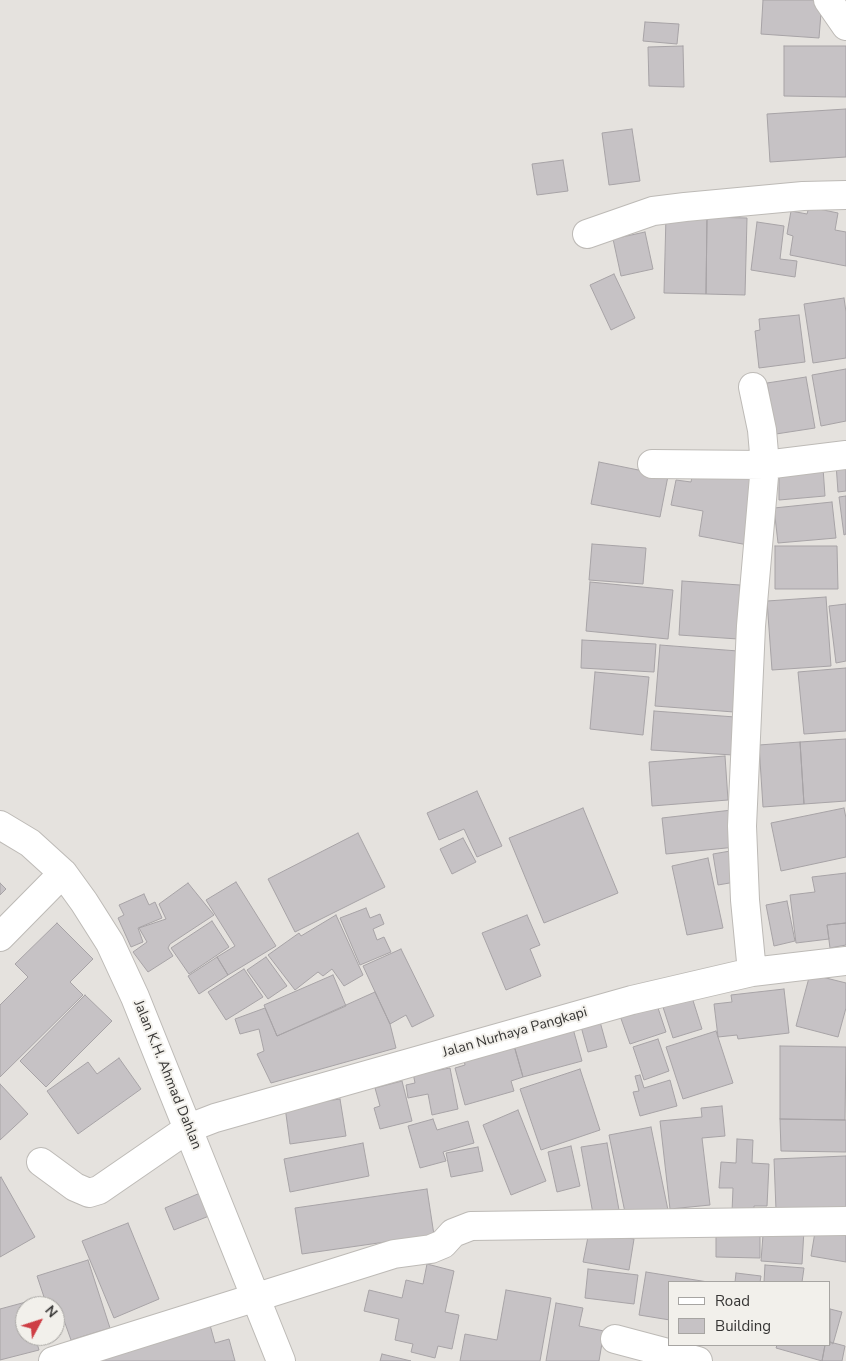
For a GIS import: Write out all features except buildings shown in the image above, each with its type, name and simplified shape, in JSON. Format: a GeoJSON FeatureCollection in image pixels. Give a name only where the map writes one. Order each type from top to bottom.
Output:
{"type":"FeatureCollection","features":[{"type":"Feature","properties":{"kind":"street"},"geometry":{"type":"LineString","coordinates":[[828,0],[846,26]]}},
{"type":"Feature","properties":{"kind":"street"},"geometry":{"type":"LineString","coordinates":[[587,234],[653,211],[803,196],[846,195]]}},
{"type":"Feature","properties":{"kind":"street"},"geometry":{"type":"LineString","coordinates":[[752,972],[744,900],[742,826],[751,626],[765,466],[762,430],[753,386]]}},
{"type":"Feature","properties":{"kind":"street"},"geometry":{"type":"LineString","coordinates":[[652,464],[765,466],[846,455]]}},
{"type":"Feature","properties":{"kind":"street","name":"Jalan K.H. Ahmad Dahlan"},"geometry":{"type":"LineString","coordinates":[[0,825],[30,843],[63,873],[110,943],[136,996],[281,1361]]}},
{"type":"Feature","properties":{"kind":"street"},"geometry":{"type":"LineString","coordinates":[[0,936],[63,873]]}},
{"type":"Feature","properties":{"kind":"street","name":"Jalan Nurhaya Pangkapi"},"geometry":{"type":"LineString","coordinates":[[41,1162],[75,1187],[89,1193],[99,1190],[189,1128],[215,1118],[632,1000],[752,972],[846,961]]}},
{"type":"Feature","properties":{"kind":"street"},"geometry":{"type":"LineString","coordinates":[[54,1361],[394,1254],[431,1249],[443,1244],[453,1232],[471,1226],[846,1221]]}},
{"type":"Feature","properties":{"kind":"street"},"geometry":{"type":"LineString","coordinates":[[615,1340],[698,1361]]}}]}
